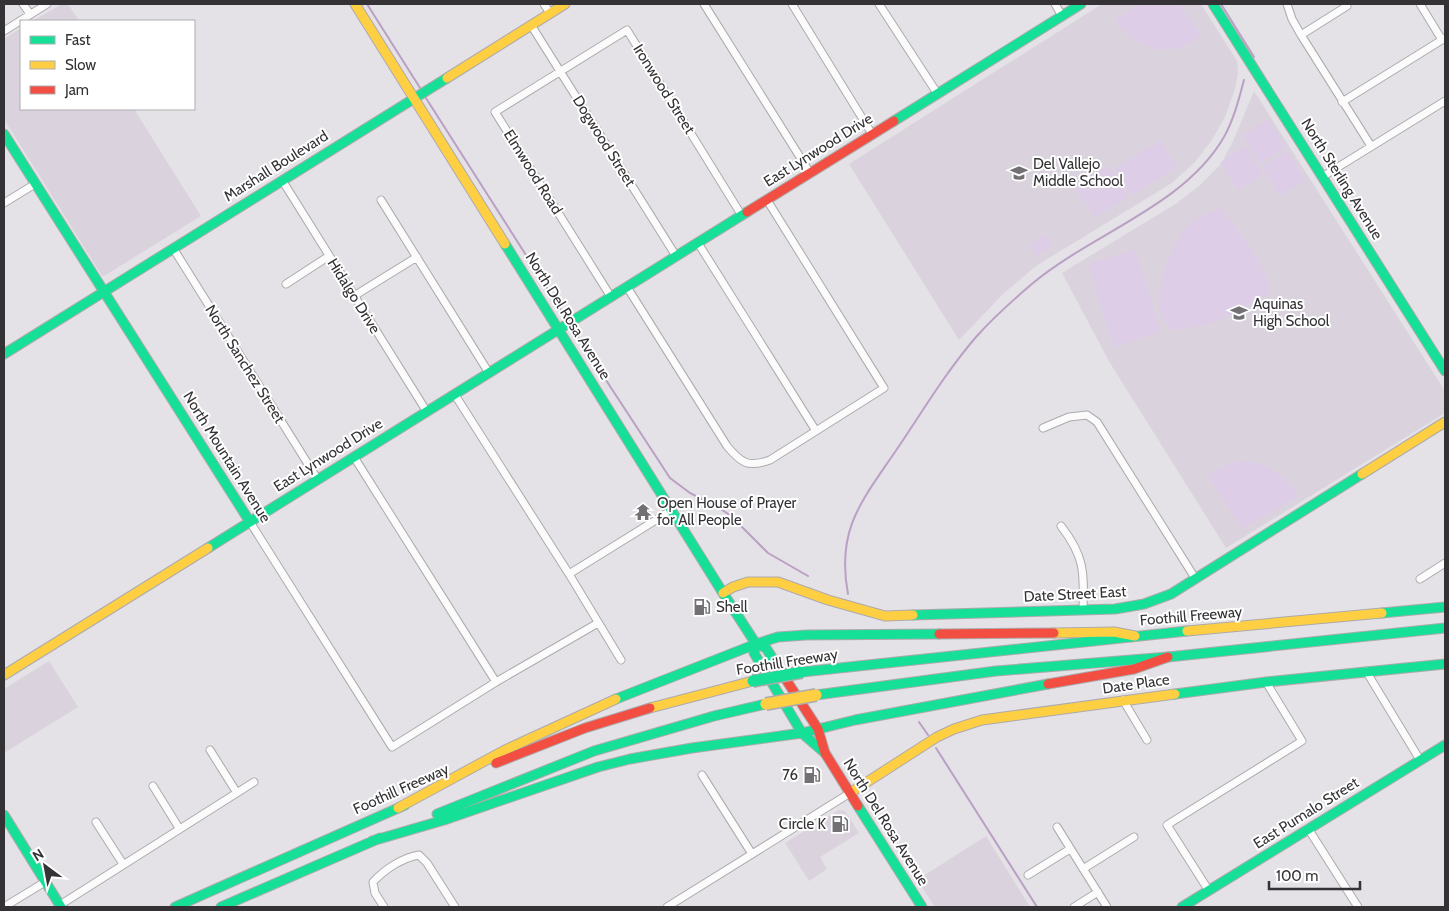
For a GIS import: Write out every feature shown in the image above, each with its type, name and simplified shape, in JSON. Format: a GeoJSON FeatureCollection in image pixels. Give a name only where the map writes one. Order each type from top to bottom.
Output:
{"type":"FeatureCollection","features":[{"type":"Feature","properties":{"kind":"main road","name":"North Del Rosa Avenue"},"geometry":{"type":"LineString","coordinates":[[355,4],[420,94],[566,325],[672,510],[756,644],[766,648],[818,729],[825,753],[922,907]]}},
{"type":"Feature","properties":{"kind":"main road","name":"Marshall Boulevard"},"geometry":{"type":"LineString","coordinates":[[4,354],[531,25],[547,8],[565,4]]}},
{"type":"Feature","properties":{"kind":"main road","name":"East Lynwood Drive"},"geometry":{"type":"LineString","coordinates":[[4,676],[1081,4]]}},
{"type":"Feature","properties":{"kind":"main road","name":"North Sterling Avenue"},"geometry":{"type":"LineString","coordinates":[[1213,4],[1445,371]]}},
{"type":"Feature","properties":{"kind":"main road","name":"North Mountain Avenue"},"geometry":{"type":"LineString","coordinates":[[4,134],[250,522]]}},
{"type":"Feature","properties":{"kind":"main road","name":"Date Street East"},"geometry":{"type":"LineString","coordinates":[[723,593],[748,582],[778,582],[828,600],[885,616],[1115,609],[1144,604],[1171,594],[1445,422]]}},
{"type":"Feature","properties":{"kind":"main road","name":"Foothill Freeway"},"geometry":{"type":"LineString","coordinates":[[175,907],[500,761],[585,728],[679,699],[753,681],[802,672],[1075,644],[1134,636],[1445,607]]}},
{"type":"Feature","properties":{"kind":"main road"},"geometry":{"type":"LineString","coordinates":[[221,907],[372,841],[594,751],[714,716],[766,704],[816,695],[996,671],[1168,657],[1445,628]]}},
{"type":"Feature","properties":{"kind":"main road"},"geometry":{"type":"LineString","coordinates":[[398,808],[505,750],[592,709],[778,637],[806,635],[1114,632],[1134,636]]}},
{"type":"Feature","properties":{"kind":"main road","name":"North Del Rosa Avenue"},"geometry":{"type":"LineString","coordinates":[[756,644],[754,654],[802,733],[825,753]]}},
{"type":"Feature","properties":{"kind":"main road"},"geometry":{"type":"LineString","coordinates":[[372,841],[444,820],[598,767],[692,748],[802,733],[967,698],[1134,669],[1168,657]]}},
{"type":"Feature","properties":{"kind":"main road","name":"Date Place"},"geometry":{"type":"LineString","coordinates":[[850,793],[937,737],[982,720],[1266,682],[1445,664]]}},
{"type":"Feature","properties":{"kind":"main road","name":"East Pumalo Street"},"geometry":{"type":"LineString","coordinates":[[1182,907],[1445,745]]}},
{"type":"Feature","properties":{"kind":"main road"},"geometry":{"type":"LineString","coordinates":[[4,815],[60,906]]}},
{"type":"Feature","properties":{"kind":"street"},"geometry":{"type":"LineString","coordinates":[[23,4],[30,14]]}},
{"type":"Feature","properties":{"kind":"street"},"geometry":{"type":"LineString","coordinates":[[21,20],[47,4]]}},
{"type":"Feature","properties":{"kind":"street"},"geometry":{"type":"LineString","coordinates":[[704,4],[810,173]]}},
{"type":"Feature","properties":{"kind":"street"},"geometry":{"type":"LineString","coordinates":[[792,4],[872,134]]}},
{"type":"Feature","properties":{"kind":"street"},"geometry":{"type":"LineString","coordinates":[[879,4],[937,93]]}},
{"type":"Feature","properties":{"kind":"street"},"geometry":{"type":"LineString","coordinates":[[1055,4],[1062,16]]}},
{"type":"Feature","properties":{"kind":"street"},"geometry":{"type":"LineString","coordinates":[[1287,4],[1292,19],[1301,35],[1371,146]]}},
{"type":"Feature","properties":{"kind":"street"},"geometry":{"type":"LineString","coordinates":[[1342,102],[1444,39],[1420,4]]}},
{"type":"Feature","properties":{"kind":"street"},"geometry":{"type":"LineString","coordinates":[[1301,35],[1347,6]]}},
{"type":"Feature","properties":{"kind":"street"},"geometry":{"type":"LineString","coordinates":[[4,31],[20,21]]}},
{"type":"Feature","properties":{"kind":"street","name":"Dogwood Street"},"geometry":{"type":"LineString","coordinates":[[531,25],[676,256]]}},
{"type":"Feature","properties":{"kind":"street","name":"Ironwood Street"},"geometry":{"type":"LineString","coordinates":[[561,72],[627,30],[742,216]]}},
{"type":"Feature","properties":{"kind":"street","name":"Elmwood Road"},"geometry":{"type":"LineString","coordinates":[[561,72],[495,112],[611,297]]}},
{"type":"Feature","properties":{"kind":"street"},"geometry":{"type":"LineString","coordinates":[[1322,177],[1445,101]]}},
{"type":"Feature","properties":{"kind":"street","name":"Hidalgo Drive"},"geometry":{"type":"LineString","coordinates":[[282,180],[427,412]]}},
{"type":"Feature","properties":{"kind":"street"},"geometry":{"type":"LineString","coordinates":[[4,203],[35,184]]}},
{"type":"Feature","properties":{"kind":"street"},"geometry":{"type":"LineString","coordinates":[[381,200],[489,373]]}},
{"type":"Feature","properties":{"kind":"street"},"geometry":{"type":"LineString","coordinates":[[627,287],[727,446],[741,462],[759,464],[770,460],[884,388],[767,200]]}},
{"type":"Feature","properties":{"kind":"street"},"geometry":{"type":"LineString","coordinates":[[698,243],[816,431]]}},
{"type":"Feature","properties":{"kind":"street","name":"North Sanchez Street"},"geometry":{"type":"LineString","coordinates":[[173,248],[318,480]]}},
{"type":"Feature","properties":{"kind":"street"},"geometry":{"type":"LineString","coordinates":[[286,284],[329,256]]}},
{"type":"Feature","properties":{"kind":"street"},"geometry":{"type":"LineString","coordinates":[[354,296],[417,256]]}},
{"type":"Feature","properties":{"kind":"street"},"geometry":{"type":"LineString","coordinates":[[455,395],[569,574],[621,660]]}},
{"type":"Feature","properties":{"kind":"street"},"geometry":{"type":"LineString","coordinates":[[1043,428],[1069,417],[1087,415],[1097,422],[1195,578]]}},
{"type":"Feature","properties":{"kind":"street"},"geometry":{"type":"LineString","coordinates":[[354,457],[496,682],[598,623]]}},
{"type":"Feature","properties":{"kind":"street"},"geometry":{"type":"LineString","coordinates":[[569,574],[672,510]]}},
{"type":"Feature","properties":{"kind":"street","name":"North Mountain Avenue"},"geometry":{"type":"LineString","coordinates":[[250,522],[392,747],[496,682]]}},
{"type":"Feature","properties":{"kind":"street"},"geometry":{"type":"LineString","coordinates":[[1061,526],[1078,550],[1082,563],[1084,573],[1084,610]]}},
{"type":"Feature","properties":{"kind":"street"},"geometry":{"type":"LineString","coordinates":[[1420,579],[1445,563]]}},
{"type":"Feature","properties":{"kind":"street"},"geometry":{"type":"LineString","coordinates":[[1366,671],[1420,760]]}},
{"type":"Feature","properties":{"kind":"street"},"geometry":{"type":"LineString","coordinates":[[1209,891],[1167,825],[1302,741],[1266,682]]}},
{"type":"Feature","properties":{"kind":"street"},"geometry":{"type":"LineString","coordinates":[[1123,700],[1147,740]]}},
{"type":"Feature","properties":{"kind":"street"},"geometry":{"type":"LineString","coordinates":[[210,750],[237,793]]}},
{"type":"Feature","properties":{"kind":"street"},"geometry":{"type":"LineString","coordinates":[[702,775],[752,854]]}},
{"type":"Feature","properties":{"kind":"street"},"geometry":{"type":"LineString","coordinates":[[60,906],[179,828],[254,782]]}},
{"type":"Feature","properties":{"kind":"street"},"geometry":{"type":"LineString","coordinates":[[153,786],[179,828]]}},
{"type":"Feature","properties":{"kind":"street"},"geometry":{"type":"LineString","coordinates":[[667,907],[850,793]]}},
{"type":"Feature","properties":{"kind":"street"},"geometry":{"type":"LineString","coordinates":[[96,822],[123,864]]}},
{"type":"Feature","properties":{"kind":"street"},"geometry":{"type":"LineString","coordinates":[[1057,827],[1107,907]]}},
{"type":"Feature","properties":{"kind":"street"},"geometry":{"type":"LineString","coordinates":[[1309,830],[1358,907]]}},
{"type":"Feature","properties":{"kind":"street"},"geometry":{"type":"LineString","coordinates":[[1083,869],[1134,837]]}},
{"type":"Feature","properties":{"kind":"street"},"geometry":{"type":"LineString","coordinates":[[1028,876],[1070,849]]}},
{"type":"Feature","properties":{"kind":"street"},"geometry":{"type":"LineString","coordinates":[[384,907],[375,892],[373,882],[379,875],[408,857],[419,855],[427,863],[455,907]]}},
{"type":"Feature","properties":{"kind":"street"},"geometry":{"type":"LineString","coordinates":[[4,907],[45,882]]}},
{"type":"Feature","properties":{"kind":"street"},"geometry":{"type":"LineString","coordinates":[[1074,907],[1098,892]]}},
{"type":"Feature","properties":{"kind":"shaded area"},"geometry":{"type":"Polygon","coordinates":[[[62,4],[68,4],[78,20],[35,20],[62,4]]]}},
{"type":"Feature","properties":{"kind":"shaded area","name":"Del Vallejo Middle School"},"geometry":{"type":"Polygon","coordinates":[[[1102,4],[1201,4],[1237,61],[1238,73],[1235,89],[1225,117],[1212,140],[1195,162],[1172,183],[1036,266],[1004,293],[959,340],[849,164],[1102,4]]]}},
{"type":"Feature","properties":{"kind":"shaded area"},"geometry":{"type":"Polygon","coordinates":[[[1139,4],[1179,4],[1201,35],[1190,43],[1167,50],[1144,45],[1133,39],[1115,20],[1139,4]]]}},
{"type":"Feature","properties":{"kind":"shaded area"},"geometry":{"type":"Polygon","coordinates":[[[20,29],[20,110],[135,110],[201,216],[102,276],[4,119],[4,39],[20,29]]]}},
{"type":"Feature","properties":{"kind":"shaded area","name":"Aquinas High School"},"geometry":{"type":"Polygon","coordinates":[[[1254,91],[1445,391],[1445,413],[1226,548],[1110,363],[1062,273],[1177,203],[1199,186],[1221,164],[1254,91]]]}},
{"type":"Feature","properties":{"kind":"shaded area"},"geometry":{"type":"Polygon","coordinates":[[[1268,119],[1286,147],[1260,164],[1242,135],[1268,119]]]}},
{"type":"Feature","properties":{"kind":"shaded area"},"geometry":{"type":"Polygon","coordinates":[[[1160,140],[1177,167],[1131,196],[1114,169],[1160,140]]]}},
{"type":"Feature","properties":{"kind":"shaded area"},"geometry":{"type":"Polygon","coordinates":[[[1245,146],[1263,175],[1238,191],[1220,163],[1245,146]]]}},
{"type":"Feature","properties":{"kind":"shaded area"},"geometry":{"type":"Polygon","coordinates":[[[1287,151],[1305,180],[1280,196],[1262,167],[1287,151]]]}},
{"type":"Feature","properties":{"kind":"shaded area"},"geometry":{"type":"Polygon","coordinates":[[[1108,166],[1121,186],[1105,197],[1092,176],[1108,166]]]}},
{"type":"Feature","properties":{"kind":"shaded area"},"geometry":{"type":"Polygon","coordinates":[[[1091,176],[1097,186],[1081,197],[1075,187],[1091,176]]]}},
{"type":"Feature","properties":{"kind":"shaded area"},"geometry":{"type":"Polygon","coordinates":[[[1098,187],[1104,197],[1088,207],[1081,197],[1098,187]]]}},
{"type":"Feature","properties":{"kind":"shaded area"},"geometry":{"type":"Polygon","coordinates":[[[1122,187],[1128,197],[1094,218],[1088,208],[1122,187]]]}},
{"type":"Feature","properties":{"kind":"shaded area"},"geometry":{"type":"Polygon","coordinates":[[[1221,208],[1252,250],[1269,285],[1269,294],[1214,323],[1174,331],[1160,313],[1159,304],[1159,293],[1169,257],[1180,236],[1189,225],[1211,211],[1221,208]]]}},
{"type":"Feature","properties":{"kind":"shaded area"},"geometry":{"type":"Polygon","coordinates":[[[1046,234],[1053,246],[1037,256],[1030,245],[1046,234]]]}},
{"type":"Feature","properties":{"kind":"shaded area"},"geometry":{"type":"Polygon","coordinates":[[[1135,249],[1161,332],[1114,347],[1088,264],[1135,249]]]}},
{"type":"Feature","properties":{"kind":"shaded area"},"geometry":{"type":"Polygon","coordinates":[[[1241,461],[1260,464],[1274,470],[1287,481],[1299,496],[1242,529],[1207,475],[1226,465],[1241,461]]]}},
{"type":"Feature","properties":{"kind":"shaded area"},"geometry":{"type":"Polygon","coordinates":[[[49,661],[78,707],[4,753],[4,689],[49,661]]]}},
{"type":"Feature","properties":{"kind":"shaded area"},"geometry":{"type":"Polygon","coordinates":[[[839,810],[845,811],[859,833],[820,857],[827,869],[809,881],[785,843],[839,810]]]}},
{"type":"Feature","properties":{"kind":"shaded area"},"geometry":{"type":"Polygon","coordinates":[[[986,836],[1030,907],[935,907],[917,880],[986,836]]]}},
{"type":"Feature","properties":{"kind":"waterway"},"geometry":{"type":"LineString","coordinates":[[367,4],[422,91]]}},
{"type":"Feature","properties":{"kind":"waterway"},"geometry":{"type":"LineString","coordinates":[[1221,4],[1254,57]]}},
{"type":"Feature","properties":{"kind":"waterway"},"geometry":{"type":"LineString","coordinates":[[848,594],[845,552],[854,518],[872,486],[965,351],[989,323],[1033,283],[1057,265],[1136,217],[1186,182],[1207,161],[1228,130],[1244,80]]}},
{"type":"Feature","properties":{"kind":"waterway"},"geometry":{"type":"LineString","coordinates":[[424,95],[568,321]]}},
{"type":"Feature","properties":{"kind":"waterway"},"geometry":{"type":"LineString","coordinates":[[570,325],[670,478],[690,493],[731,516],[768,553],[808,576]]}},
{"type":"Feature","properties":{"kind":"waterway"},"geometry":{"type":"LineString","coordinates":[[919,722],[928,735]]}},
{"type":"Feature","properties":{"kind":"waterway"},"geometry":{"type":"LineString","coordinates":[[936,748],[1037,907]]}},
{"type":"Feature","properties":{"kind":"traffic: fast"},"geometry":{"type":"LineString","coordinates":[[894,121],[1081,4]]}},
{"type":"Feature","properties":{"kind":"traffic: fast"},"geometry":{"type":"LineString","coordinates":[[1213,4],[1445,371]]}},
{"type":"Feature","properties":{"kind":"traffic: fast"},"geometry":{"type":"LineString","coordinates":[[4,354],[447,78]]}},
{"type":"Feature","properties":{"kind":"traffic: fast"},"geometry":{"type":"LineString","coordinates":[[4,134],[250,522]]}},
{"type":"Feature","properties":{"kind":"traffic: fast"},"geometry":{"type":"LineString","coordinates":[[208,548],[747,212]]}},
{"type":"Feature","properties":{"kind":"traffic: fast"},"geometry":{"type":"LineString","coordinates":[[505,244],[723,593],[756,644],[766,648],[783,675]]}},
{"type":"Feature","properties":{"kind":"traffic: fast"},"geometry":{"type":"LineString","coordinates":[[913,615],[1115,609],[1144,604],[1171,594],[1362,474]]}},
{"type":"Feature","properties":{"kind":"traffic: fast"},"geometry":{"type":"LineString","coordinates":[[1382,613],[1445,607]]}},
{"type":"Feature","properties":{"kind":"traffic: fast"},"geometry":{"type":"LineString","coordinates":[[816,695],[996,671],[1168,657],[1445,628]]}},
{"type":"Feature","properties":{"kind":"traffic: fast"},"geometry":{"type":"LineString","coordinates":[[802,672],[1187,631]]}},
{"type":"Feature","properties":{"kind":"traffic: fast"},"geometry":{"type":"LineString","coordinates":[[616,699],[778,637],[939,634]]}},
{"type":"Feature","properties":{"kind":"traffic: fast"},"geometry":{"type":"LineString","coordinates":[[756,644],[754,653],[802,733],[825,753]]}},
{"type":"Feature","properties":{"kind":"traffic: fast"},"geometry":{"type":"LineString","coordinates":[[1175,694],[1266,682],[1445,664]]}},
{"type":"Feature","properties":{"kind":"traffic: fast"},"geometry":{"type":"LineString","coordinates":[[753,681],[802,672]]}},
{"type":"Feature","properties":{"kind":"traffic: fast"},"geometry":{"type":"LineString","coordinates":[[372,841],[444,820],[598,767],[630,759],[692,748],[802,733],[855,720],[1048,684]]}},
{"type":"Feature","properties":{"kind":"traffic: fast"},"geometry":{"type":"LineString","coordinates":[[437,814],[594,751],[714,716],[766,704]]}},
{"type":"Feature","properties":{"kind":"traffic: fast"},"geometry":{"type":"LineString","coordinates":[[1182,907],[1445,745]]}},
{"type":"Feature","properties":{"kind":"traffic: fast"},"geometry":{"type":"LineString","coordinates":[[175,907],[405,805]]}},
{"type":"Feature","properties":{"kind":"traffic: fast"},"geometry":{"type":"LineString","coordinates":[[858,806],[922,907]]}},
{"type":"Feature","properties":{"kind":"traffic: fast"},"geometry":{"type":"LineString","coordinates":[[4,815],[61,907]]}},
{"type":"Feature","properties":{"kind":"traffic: fast"},"geometry":{"type":"LineString","coordinates":[[221,907],[380,838]]}},
{"type":"Feature","properties":{"kind":"traffic: slow"},"geometry":{"type":"LineString","coordinates":[[355,4],[505,244]]}},
{"type":"Feature","properties":{"kind":"traffic: slow"},"geometry":{"type":"LineString","coordinates":[[447,78],[565,4]]}},
{"type":"Feature","properties":{"kind":"traffic: slow"},"geometry":{"type":"LineString","coordinates":[[1362,474],[1445,422]]}},
{"type":"Feature","properties":{"kind":"traffic: slow"},"geometry":{"type":"LineString","coordinates":[[4,675],[208,548]]}},
{"type":"Feature","properties":{"kind":"traffic: slow"},"geometry":{"type":"LineString","coordinates":[[723,593],[748,582],[778,582],[828,600],[885,616],[913,615]]}},
{"type":"Feature","properties":{"kind":"traffic: slow"},"geometry":{"type":"LineString","coordinates":[[1187,631],[1382,613]]}},
{"type":"Feature","properties":{"kind":"traffic: slow"},"geometry":{"type":"LineString","coordinates":[[1054,633],[1114,632],[1135,636]]}},
{"type":"Feature","properties":{"kind":"traffic: slow"},"geometry":{"type":"LineString","coordinates":[[650,708],[753,681]]}},
{"type":"Feature","properties":{"kind":"traffic: slow"},"geometry":{"type":"LineString","coordinates":[[850,793],[937,737],[982,720],[1175,694]]}},
{"type":"Feature","properties":{"kind":"traffic: slow"},"geometry":{"type":"LineString","coordinates":[[766,704],[816,695]]}},
{"type":"Feature","properties":{"kind":"traffic: slow"},"geometry":{"type":"LineString","coordinates":[[398,808],[505,750],[616,699]]}},
{"type":"Feature","properties":{"kind":"traffic: jam"},"geometry":{"type":"LineString","coordinates":[[747,212],[894,121]]}},
{"type":"Feature","properties":{"kind":"traffic: jam"},"geometry":{"type":"LineString","coordinates":[[939,634],[1054,633]]}},
{"type":"Feature","properties":{"kind":"traffic: jam"},"geometry":{"type":"LineString","coordinates":[[1048,684],[1134,669],[1168,657]]}},
{"type":"Feature","properties":{"kind":"traffic: jam"},"geometry":{"type":"LineString","coordinates":[[783,675],[818,729],[825,753],[858,806]]}},
{"type":"Feature","properties":{"kind":"traffic: jam"},"geometry":{"type":"LineString","coordinates":[[496,763],[585,728],[650,708]]}},
{"type":"Feature","properties":{"kind":"place","name":"Del Vallejo Middle School"},"geometry":{"type":"Point","coordinates":[1019,173]}},
{"type":"Feature","properties":{"kind":"place","name":"Aquinas High School"},"geometry":{"type":"Point","coordinates":[1239,313]}},
{"type":"Feature","properties":{"kind":"place","name":"Open House of Prayer for All People"},"geometry":{"type":"Point","coordinates":[643,512]}},
{"type":"Feature","properties":{"kind":"place","name":"Shell"},"geometry":{"type":"Point","coordinates":[702,607]}},
{"type":"Feature","properties":{"kind":"place","name":"76"},"geometry":{"type":"Point","coordinates":[812,775]}},
{"type":"Feature","properties":{"kind":"place","name":"Circle K"},"geometry":{"type":"Point","coordinates":[840,824]}}]}
